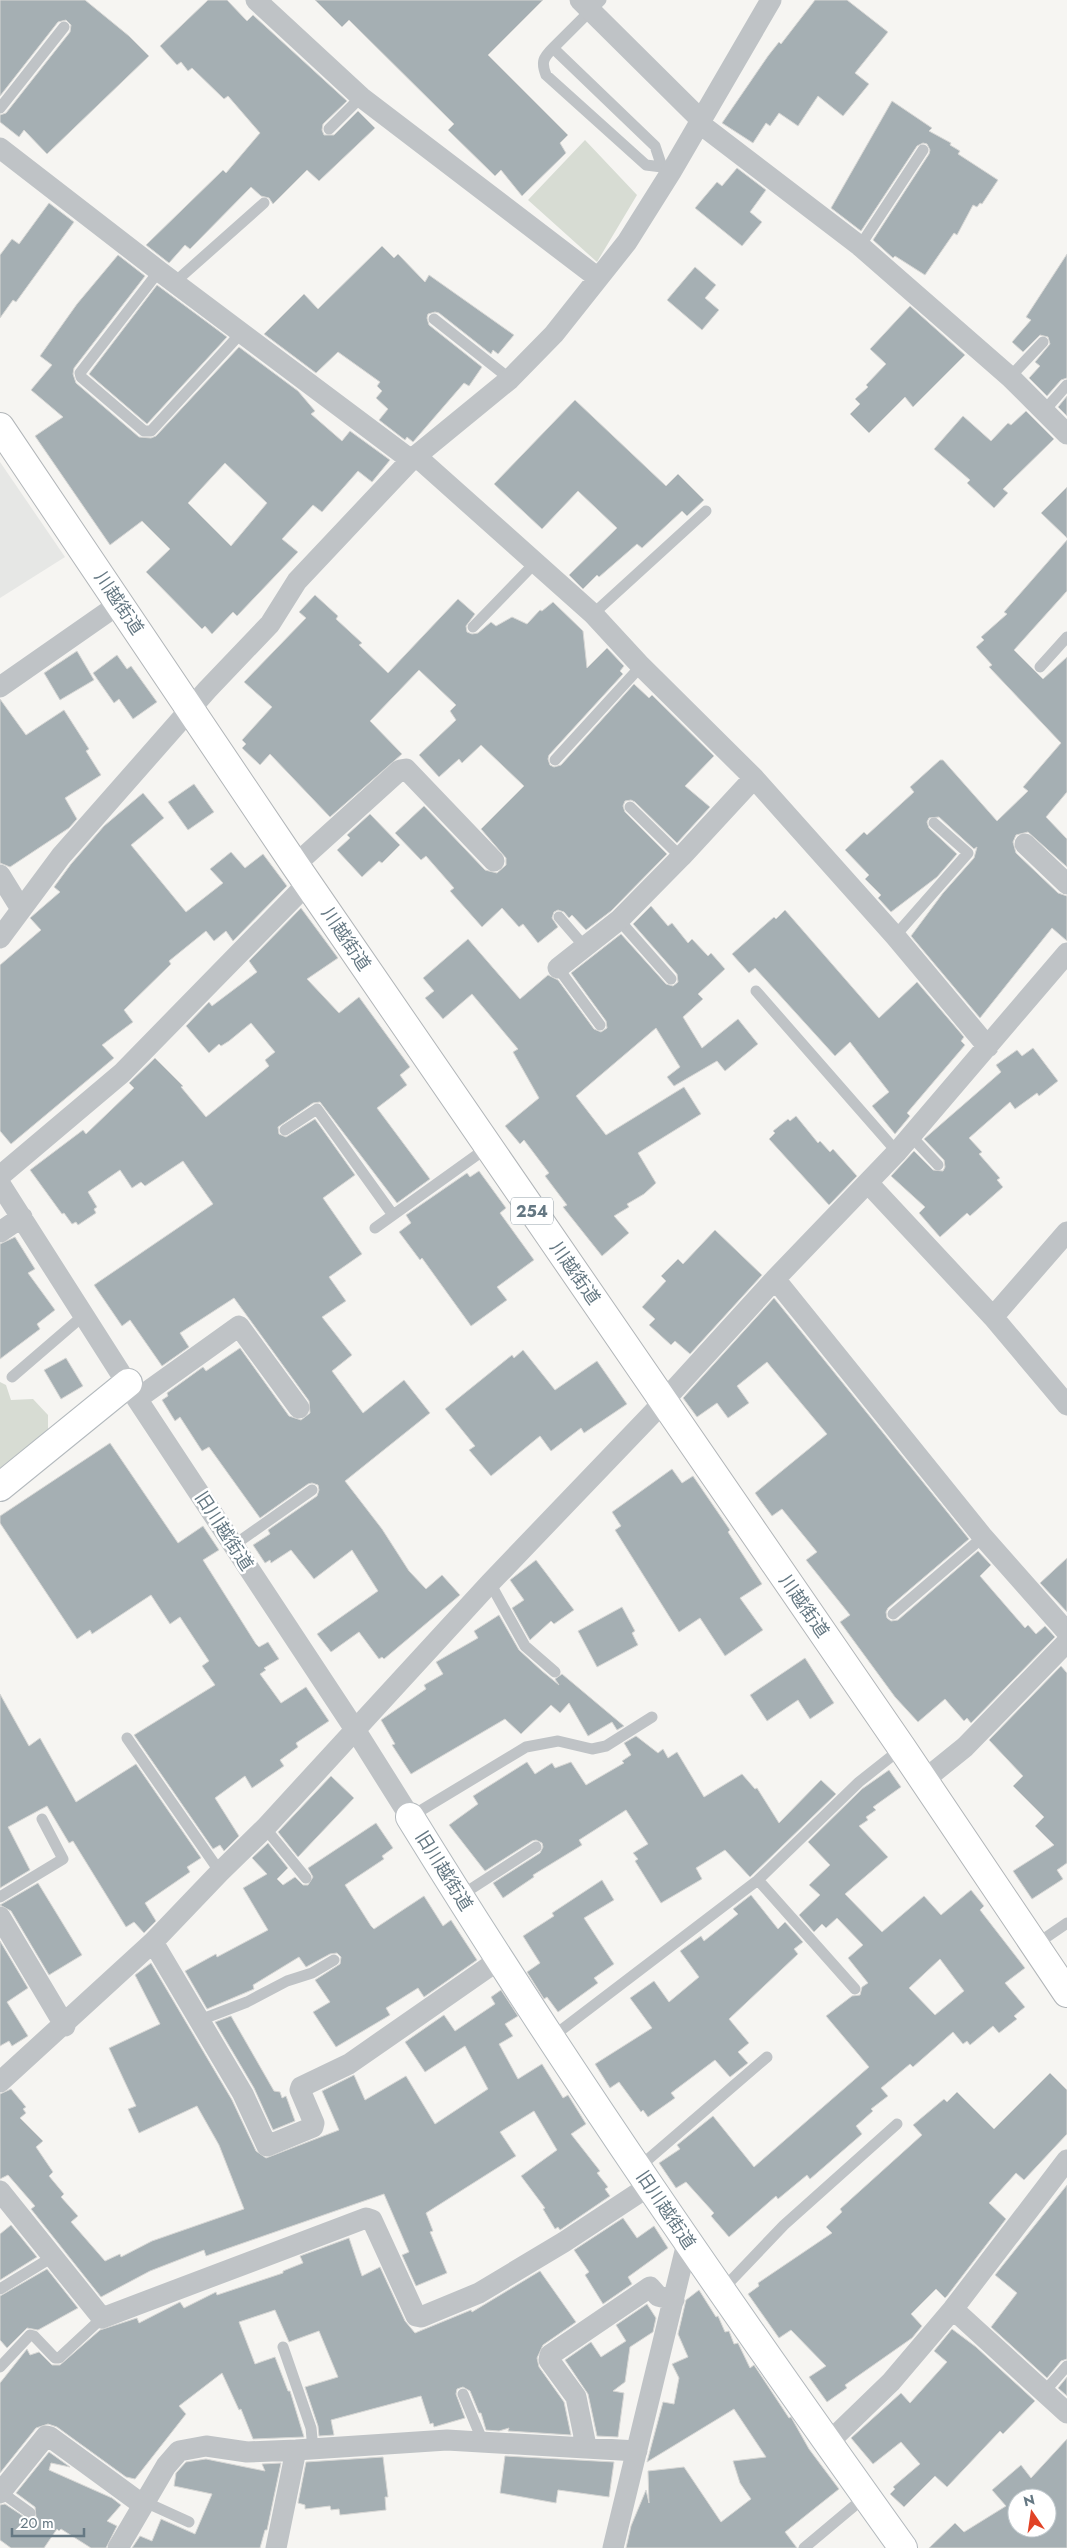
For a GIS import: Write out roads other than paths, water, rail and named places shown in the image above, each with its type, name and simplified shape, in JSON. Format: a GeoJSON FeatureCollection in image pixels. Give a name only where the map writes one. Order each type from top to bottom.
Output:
{"type":"FeatureCollection","features":[{"type":"Feature","properties":{"kind":"main road","name":"川越街道"},"geometry":{"type":"LineString","coordinates":[[0,427],[488,1147],[902,1748],[1067,1992]]}},
{"type":"Feature","properties":{"kind":"main road"},"geometry":{"type":"LineString","coordinates":[[0,1487],[132,1391]]}},
{"type":"Feature","properties":{"kind":"main road","name":"旧川越街道"},"geometry":{"type":"LineString","coordinates":[[410,1817],[459,1897],[643,2177],[721,2291],[903,2548]]}},
{"type":"Feature","properties":{"kind":"street"},"geometry":{"type":"LineString","coordinates":[[256,0],[361,97],[598,278]]}},
{"type":"Feature","properties":{"kind":"street"},"geometry":{"type":"LineString","coordinates":[[0,938],[61,856],[190,709],[270,624],[297,581],[413,458],[510,379],[554,334],[627,242],[666,170],[700,121],[770,0]]}},
{"type":"Feature","properties":{"kind":"street"},"geometry":{"type":"LineString","coordinates":[[590,3],[700,121],[860,246],[1010,377],[1067,434]]}},
{"type":"Feature","properties":{"kind":"street"},"geometry":{"type":"LineString","coordinates":[[0,148],[167,276],[413,458],[593,614],[641,666],[754,778],[895,936],[988,1047]]}},
{"type":"Feature","properties":{"kind":"street"},"geometry":{"type":"LineString","coordinates":[[0,686],[119,604]]}},
{"type":"Feature","properties":{"kind":"street"},"geometry":{"type":"LineString","coordinates":[[0,1176],[122,1073],[302,874],[400,770],[406,770],[494,862]]}},
{"type":"Feature","properties":{"kind":"street"},"geometry":{"type":"LineString","coordinates":[[558,968],[619,920],[682,857],[754,778]]}},
{"type":"Feature","properties":{"kind":"street"},"geometry":{"type":"LineString","coordinates":[[1025,844],[1067,884]]}},
{"type":"Feature","properties":{"kind":"street"},"geometry":{"type":"LineString","coordinates":[[0,875],[21,909]]}},
{"type":"Feature","properties":{"kind":"street"},"geometry":{"type":"LineString","coordinates":[[0,2082],[65,2026],[154,1942],[220,1872],[265,1828],[490,1583],[664,1402],[774,1279],[897,1152],[1067,953]]}},
{"type":"Feature","properties":{"kind":"street"},"geometry":{"type":"LineString","coordinates":[[868,1183],[993,1317],[1067,1405]]}},
{"type":"Feature","properties":{"kind":"street","name":"旧川越街道"},"geometry":{"type":"LineString","coordinates":[[0,1184],[132,1391],[356,1731],[410,1817]]}},
{"type":"Feature","properties":{"kind":"street"},"geometry":{"type":"LineString","coordinates":[[0,1232],[22,1217]]}},
{"type":"Feature","properties":{"kind":"street"},"geometry":{"type":"LineString","coordinates":[[993,1317],[1067,1232]]}},
{"type":"Feature","properties":{"kind":"street"},"geometry":{"type":"LineString","coordinates":[[774,1279],[983,1537],[1065,1645],[965,1747],[923,1781]]}},
{"type":"Feature","properties":{"kind":"street"},"geometry":{"type":"LineString","coordinates":[[132,1391],[239,1326],[299,1408]]}},
{"type":"Feature","properties":{"kind":"street"},"geometry":{"type":"LineString","coordinates":[[0,1917],[65,2026]]}},
{"type":"Feature","properties":{"kind":"street"},"geometry":{"type":"LineString","coordinates":[[154,1942],[243,2094],[264,2144],[267,2146],[313,2127],[314,2124],[300,2090],[301,2087],[349,2064],[500,1960]]}},
{"type":"Feature","properties":{"kind":"street"},"geometry":{"type":"LineString","coordinates":[[828,2443],[892,2382],[953,2310],[1067,2160]]}},
{"type":"Feature","properties":{"kind":"street"},"geometry":{"type":"LineString","coordinates":[[0,2191],[102,2318],[366,2218],[372,2220],[416,2316],[421,2317],[487,2288],[564,2242],[643,2177]]}},
{"type":"Feature","properties":{"kind":"street"},"geometry":{"type":"LineString","coordinates":[[613,2548],[688,2243]]}},
{"type":"Feature","properties":{"kind":"street"},"geometry":{"type":"LineString","coordinates":[[586,2446],[576,2397],[549,2360],[550,2355],[650,2287],[658,2296],[674,2300]]}},
{"type":"Feature","properties":{"kind":"street"},"geometry":{"type":"LineString","coordinates":[[953,2310],[1067,2413]]}},
{"type":"Feature","properties":{"kind":"street"},"geometry":{"type":"LineString","coordinates":[[0,2493],[46,2436],[144,2503]]}},
{"type":"Feature","properties":{"kind":"street"},"geometry":{"type":"LineString","coordinates":[[118,2548],[166,2466],[179,2450],[206,2446],[247,2452],[305,2450],[447,2440],[586,2446],[637,2451]]}},
{"type":"Feature","properties":{"kind":"street"},"geometry":{"type":"LineString","coordinates":[[276,2548],[305,2450]]}},
{"type":"Feature","properties":{"kind":"lane"},"geometry":{"type":"LineString","coordinates":[[590,3],[543,58],[542,66],[546,75],[646,165],[666,170]]}},
{"type":"Feature","properties":{"kind":"lane"},"geometry":{"type":"LineString","coordinates":[[0,108],[64,27]]}},
{"type":"Feature","properties":{"kind":"lane"},"geometry":{"type":"LineString","coordinates":[[553,48],[655,146],[666,170]]}},
{"type":"Feature","properties":{"kind":"lane"},"geometry":{"type":"LineString","coordinates":[[329,129],[361,97]]}},
{"type":"Feature","properties":{"kind":"lane"},"geometry":{"type":"LineString","coordinates":[[860,246],[923,150]]}},
{"type":"Feature","properties":{"kind":"lane"},"geometry":{"type":"LineString","coordinates":[[242,332],[151,431],[144,431],[80,377],[80,372],[167,276],[264,203]]}},
{"type":"Feature","properties":{"kind":"lane"},"geometry":{"type":"LineString","coordinates":[[434,319],[510,379]]}},
{"type":"Feature","properties":{"kind":"lane"},"geometry":{"type":"LineString","coordinates":[[1010,377],[1043,342]]}},
{"type":"Feature","properties":{"kind":"lane"},"geometry":{"type":"LineString","coordinates":[[1044,411],[1067,386]]}},
{"type":"Feature","properties":{"kind":"lane"},"geometry":{"type":"LineString","coordinates":[[593,614],[706,511]]}},
{"type":"Feature","properties":{"kind":"lane"},"geometry":{"type":"LineString","coordinates":[[473,627],[534,563]]}},
{"type":"Feature","properties":{"kind":"lane"},"geometry":{"type":"LineString","coordinates":[[1040,666],[1067,637]]}},
{"type":"Feature","properties":{"kind":"lane"},"geometry":{"type":"LineString","coordinates":[[554,760],[641,666]]}},
{"type":"Feature","properties":{"kind":"lane"},"geometry":{"type":"LineString","coordinates":[[630,807],[682,857]]}},
{"type":"Feature","properties":{"kind":"lane"},"geometry":{"type":"LineString","coordinates":[[895,936],[968,853],[934,823]]}},
{"type":"Feature","properties":{"kind":"lane"},"geometry":{"type":"LineString","coordinates":[[559,917],[584,946]]}},
{"type":"Feature","properties":{"kind":"lane"},"geometry":{"type":"LineString","coordinates":[[619,920],[671,979]]}},
{"type":"Feature","properties":{"kind":"lane"},"geometry":{"type":"LineString","coordinates":[[558,968],[600,1025]]}},
{"type":"Feature","properties":{"kind":"lane"},"geometry":{"type":"LineString","coordinates":[[756,991],[897,1152]]}},
{"type":"Feature","properties":{"kind":"lane"},"geometry":{"type":"LineString","coordinates":[[286,1130],[317,1109],[393,1215]]}},
{"type":"Feature","properties":{"kind":"lane"},"geometry":{"type":"LineString","coordinates":[[911,1136],[938,1165]]}},
{"type":"Feature","properties":{"kind":"lane"},"geometry":{"type":"LineString","coordinates":[[375,1228],[488,1147]]}},
{"type":"Feature","properties":{"kind":"lane"},"geometry":{"type":"LineString","coordinates":[[12,1377],[84,1315]]}},
{"type":"Feature","properties":{"kind":"lane"},"geometry":{"type":"LineString","coordinates":[[234,1545],[312,1490]]}},
{"type":"Feature","properties":{"kind":"lane"},"geometry":{"type":"LineString","coordinates":[[893,1614],[983,1537]]}},
{"type":"Feature","properties":{"kind":"lane"},"geometry":{"type":"LineString","coordinates":[[490,1583],[524,1646],[555,1672]]}},
{"type":"Feature","properties":{"kind":"lane"},"geometry":{"type":"LineString","coordinates":[[410,1817],[526,1747],[558,1741],[592,1749],[606,1746],[652,1717]]}},
{"type":"Feature","properties":{"kind":"lane"},"geometry":{"type":"LineString","coordinates":[[127,1738],[220,1872]]}},
{"type":"Feature","properties":{"kind":"lane"},"geometry":{"type":"LineString","coordinates":[[552,2037],[758,1880],[859,1782],[902,1748]]}},
{"type":"Feature","properties":{"kind":"lane"},"geometry":{"type":"LineString","coordinates":[[0,1897],[63,1859],[42,1820]]}},
{"type":"Feature","properties":{"kind":"lane"},"geometry":{"type":"LineString","coordinates":[[265,1828],[306,1878]]}},
{"type":"Feature","properties":{"kind":"lane"},"geometry":{"type":"LineString","coordinates":[[459,1897],[536,1847]]}},
{"type":"Feature","properties":{"kind":"lane"},"geometry":{"type":"LineString","coordinates":[[758,1880],[855,1989]]}},
{"type":"Feature","properties":{"kind":"lane"},"geometry":{"type":"LineString","coordinates":[[1035,1945],[1067,1923]]}},
{"type":"Feature","properties":{"kind":"lane"},"geometry":{"type":"LineString","coordinates":[[200,2020],[247,2002],[287,1981],[312,1973],[334,1960]]}},
{"type":"Feature","properties":{"kind":"lane"},"geometry":{"type":"LineString","coordinates":[[643,2177],[767,2057]]}},
{"type":"Feature","properties":{"kind":"lane"},"geometry":{"type":"LineString","coordinates":[[721,2291],[784,2225],[897,2124]]}},
{"type":"Feature","properties":{"kind":"lane"},"geometry":{"type":"LineString","coordinates":[[0,2289],[54,2256]]}},
{"type":"Feature","properties":{"kind":"lane"},"geometry":{"type":"LineString","coordinates":[[0,2367],[30,2335],[34,2336],[55,2358],[59,2358],[102,2318]]}},
{"type":"Feature","properties":{"kind":"lane"},"geometry":{"type":"LineString","coordinates":[[283,2347],[312,2428],[305,2450]]}},
{"type":"Feature","properties":{"kind":"lane"},"geometry":{"type":"LineString","coordinates":[[1044,2392],[1067,2366]]}},
{"type":"Feature","properties":{"kind":"lane"},"geometry":{"type":"LineString","coordinates":[[464,2394],[483,2442]]}},
{"type":"Feature","properties":{"kind":"lane"},"geometry":{"type":"LineString","coordinates":[[0,2493],[30,2514]]}},
{"type":"Feature","properties":{"kind":"lane"},"geometry":{"type":"LineString","coordinates":[[804,2548],[866,2496]]}},
{"type":"Feature","properties":{"kind":"lane"},"geometry":{"type":"LineString","coordinates":[[144,2503],[189,2522]]}}]}
